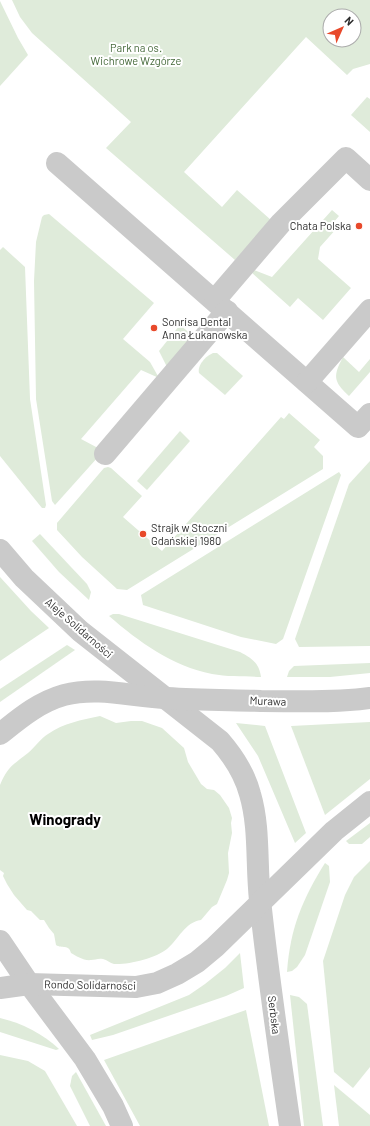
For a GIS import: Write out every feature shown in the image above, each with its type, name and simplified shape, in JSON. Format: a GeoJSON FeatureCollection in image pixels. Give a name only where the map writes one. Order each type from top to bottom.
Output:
{"type":"FeatureCollection","features":[{"type":"Feature","properties":{"kind":"street"},"geometry":{"type":"LineString","coordinates":[[105,454],[221,306],[281,223],[346,158],[370,180]]}},
{"type":"Feature","properties":{"kind":"street"},"geometry":{"type":"LineString","coordinates":[[57,163],[358,427],[370,414]]}},
{"type":"Feature","properties":{"kind":"street"},"geometry":{"type":"LineString","coordinates":[[307,382],[370,310]]}},
{"type":"Feature","properties":{"kind":"street","name":"Aleje Solidarności"},"geometry":{"type":"LineString","coordinates":[[0,550],[24,578],[70,623],[165,698]]}},
{"type":"Feature","properties":{"kind":"street"},"geometry":{"type":"LineString","coordinates":[[0,734],[24,714],[47,702],[80,692],[98,691],[165,698],[220,742],[237,764],[244,778],[250,792],[257,826],[258,880],[261,903]]}},
{"type":"Feature","properties":{"kind":"street","name":"Murawa"},"geometry":{"type":"LineString","coordinates":[[165,698],[296,702],[370,698]]}},
{"type":"Feature","properties":{"kind":"street"},"geometry":{"type":"LineString","coordinates":[[261,903],[334,831],[370,802]]}},
{"type":"Feature","properties":{"kind":"street","name":"Rondo Solidarności"},"geometry":{"type":"LineString","coordinates":[[0,941],[29,984],[136,987],[157,983],[177,974],[197,962],[261,903]]}},
{"type":"Feature","properties":{"kind":"street","name":"Serbska"},"geometry":{"type":"LineString","coordinates":[[261,903],[273,1011],[290,1126]]}},
{"type":"Feature","properties":{"kind":"street"},"geometry":{"type":"LineString","coordinates":[[0,988],[29,984],[85,1059],[113,1106],[122,1126]]}},
{"type":"Feature","properties":{"kind":"green space","name":"Park na os. Wichrowe Wzgórze"},"geometry":{"type":"Polygon","coordinates":[[[12,0],[370,0],[370,64],[353,69],[347,75],[306,37],[184,172],[222,207],[237,190],[271,220],[235,260],[106,148],[131,122],[32,33],[20,17],[12,0]]]}},
{"type":"Feature","properties":{"kind":"green space"},"geometry":{"type":"Polygon","coordinates":[[[0,1],[28,55],[0,86],[0,1]]]}},
{"type":"Feature","properties":{"kind":"green space"},"geometry":{"type":"Polygon","coordinates":[[[367,97],[370,99],[370,132],[351,115],[367,97]]]}},
{"type":"Feature","properties":{"kind":"green space"},"geometry":{"type":"Polygon","coordinates":[[[332,210],[339,216],[333,223],[337,228],[320,247],[318,259],[351,288],[323,320],[298,298],[290,307],[251,272],[254,270],[272,277],[332,210]]]}},
{"type":"Feature","properties":{"kind":"green space"},"geometry":{"type":"Polygon","coordinates":[[[49,214],[154,303],[123,339],[150,362],[159,378],[141,370],[81,439],[98,448],[94,453],[98,457],[55,505],[52,501],[36,399],[34,281],[36,242],[42,217],[49,214]]]}},
{"type":"Feature","properties":{"kind":"green space"},"geometry":{"type":"Polygon","coordinates":[[[3,247],[25,267],[30,399],[46,505],[45,508],[42,508],[0,456],[0,250],[3,247]]]}},
{"type":"Feature","properties":{"kind":"green space"},"geometry":{"type":"Polygon","coordinates":[[[180,325],[193,336],[168,369],[159,351],[180,325]]]}},
{"type":"Feature","properties":{"kind":"green space"},"geometry":{"type":"Polygon","coordinates":[[[213,353],[217,353],[243,376],[225,395],[199,373],[199,367],[203,361],[213,353]]]}},
{"type":"Feature","properties":{"kind":"green space"},"geometry":{"type":"Polygon","coordinates":[[[343,357],[359,372],[370,359],[370,372],[349,396],[337,382],[336,378],[337,369],[343,357]]]}},
{"type":"Feature","properties":{"kind":"green space"},"geometry":{"type":"Polygon","coordinates":[[[289,413],[320,440],[314,447],[323,456],[323,469],[127,590],[117,589],[82,557],[57,530],[57,523],[104,468],[108,467],[142,496],[123,517],[162,551],[281,417],[284,419],[289,413]]]}},
{"type":"Feature","properties":{"kind":"green space"},"geometry":{"type":"Polygon","coordinates":[[[180,431],[190,441],[147,490],[137,481],[180,431]]]}},
{"type":"Feature","properties":{"kind":"green space"},"geometry":{"type":"Polygon","coordinates":[[[370,461],[370,646],[299,647],[295,639],[349,484],[370,461]]]}},
{"type":"Feature","properties":{"kind":"green space"},"geometry":{"type":"Polygon","coordinates":[[[339,472],[341,475],[283,639],[276,644],[241,637],[143,605],[141,595],[339,472]]]}},
{"type":"Feature","properties":{"kind":"green space"},"geometry":{"type":"Polygon","coordinates":[[[40,534],[87,584],[91,592],[89,600],[59,572],[32,541],[40,534]]]}},
{"type":"Feature","properties":{"kind":"green space"},"geometry":{"type":"Polygon","coordinates":[[[0,577],[31,611],[49,628],[0,661],[0,577]]]}},
{"type":"Feature","properties":{"kind":"green space"},"geometry":{"type":"Polygon","coordinates":[[[119,614],[240,652],[255,662],[259,668],[261,677],[218,675],[183,665],[144,644],[109,616],[119,614]]]}},
{"type":"Feature","properties":{"kind":"green space"},"geometry":{"type":"Polygon","coordinates":[[[67,645],[75,650],[0,702],[0,689],[67,645]]]}},
{"type":"Feature","properties":{"kind":"green space"},"geometry":{"type":"Polygon","coordinates":[[[370,663],[370,673],[330,677],[287,677],[289,671],[294,666],[370,663]]]}},
{"type":"Feature","properties":{"kind":"green space"},"geometry":{"type":"Polygon","coordinates":[[[100,716],[116,723],[142,721],[162,728],[184,748],[188,762],[201,784],[207,789],[214,790],[220,795],[229,808],[232,818],[232,833],[228,853],[229,873],[217,904],[212,907],[201,920],[190,924],[167,949],[142,960],[120,964],[114,964],[104,959],[83,959],[71,953],[69,949],[56,945],[54,934],[44,920],[40,920],[31,911],[27,910],[14,895],[3,876],[4,873],[0,870],[0,785],[11,766],[28,753],[42,738],[54,730],[73,722],[100,716]]]}},
{"type":"Feature","properties":{"kind":"green space"},"geometry":{"type":"Polygon","coordinates":[[[370,722],[370,779],[325,815],[291,726],[370,722]]]}},
{"type":"Feature","properties":{"kind":"green space"},"geometry":{"type":"Polygon","coordinates":[[[236,723],[265,726],[306,833],[295,843],[258,756],[236,723]]]}},
{"type":"Feature","properties":{"kind":"green space"},"geometry":{"type":"Polygon","coordinates":[[[370,823],[370,837],[362,844],[349,844],[346,841],[370,823]]]}},
{"type":"Feature","properties":{"kind":"green space"},"geometry":{"type":"Polygon","coordinates":[[[370,861],[370,1067],[353,1088],[334,1072],[323,961],[345,895],[354,877],[370,861]]]}},
{"type":"Feature","properties":{"kind":"green space"},"geometry":{"type":"Polygon","coordinates":[[[325,863],[329,866],[330,882],[305,955],[297,967],[292,971],[287,972],[291,942],[298,915],[325,863]]]}},
{"type":"Feature","properties":{"kind":"green space"},"geometry":{"type":"Polygon","coordinates":[[[240,953],[244,988],[226,996],[113,1035],[92,1040],[90,1035],[189,995],[225,968],[240,953]]]}},
{"type":"Feature","properties":{"kind":"green space"},"geometry":{"type":"Polygon","coordinates":[[[290,995],[299,997],[307,1004],[323,1126],[304,1126],[290,995]]]}},
{"type":"Feature","properties":{"kind":"green space"},"geometry":{"type":"Polygon","coordinates":[[[246,1010],[269,1126],[140,1126],[104,1060],[246,1010]]]}},
{"type":"Feature","properties":{"kind":"green space"},"geometry":{"type":"Polygon","coordinates":[[[0,1018],[32,1030],[59,1049],[56,1050],[0,1032],[0,1018]]]}},
{"type":"Feature","properties":{"kind":"green space"},"geometry":{"type":"Polygon","coordinates":[[[0,1055],[28,1061],[45,1071],[77,1126],[0,1126],[0,1055]]]}},
{"type":"Feature","properties":{"kind":"green space"},"geometry":{"type":"Polygon","coordinates":[[[76,1072],[106,1126],[90,1126],[70,1086],[72,1076],[76,1072]]]}},
{"type":"Feature","properties":{"kind":"green space"},"geometry":{"type":"Polygon","coordinates":[[[334,1085],[370,1115],[370,1126],[339,1126],[334,1085]]]}},
{"type":"Feature","properties":{"kind":"place","name":"Chata Polska"},"geometry":{"type":"Point","coordinates":[359,226]}},
{"type":"Feature","properties":{"kind":"place","name":"Sonrisa Dental Anna Łukanowska"},"geometry":{"type":"Point","coordinates":[154,328]}},
{"type":"Feature","properties":{"kind":"place","name":"Strajk w Stoczni Gdańskiej 1980"},"geometry":{"type":"Point","coordinates":[143,534]}},
{"type":"Feature","properties":{"kind":"district","name":"Winogrady"},"geometry":{"type":"Point","coordinates":[65,820]}}]}
